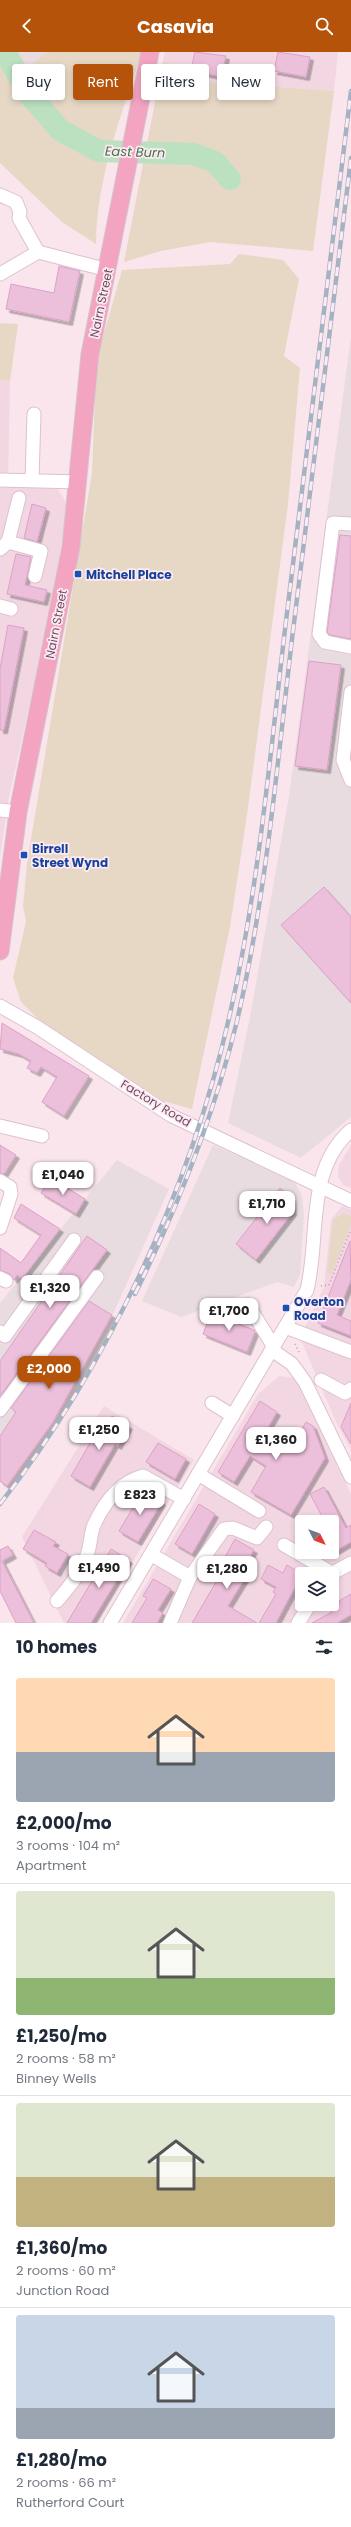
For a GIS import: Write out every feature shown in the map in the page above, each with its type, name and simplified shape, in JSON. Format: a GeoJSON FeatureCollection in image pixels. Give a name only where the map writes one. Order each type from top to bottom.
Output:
{"type":"FeatureCollection","features":[{"type":"Feature","properties":{"kind":"main road","name":"Nairn Street"},"geometry":{"type":"LineString","coordinates":[[0,951],[18,812],[71,547],[79,482],[90,354],[113,248],[150,52]]}},
{"type":"Feature","properties":{"kind":"street"},"geometry":{"type":"LineString","coordinates":[[0,195],[16,202],[20,212],[19,218],[38,252]]}},
{"type":"Feature","properties":{"kind":"street"},"geometry":{"type":"LineString","coordinates":[[0,274],[38,252],[108,270]]}},
{"type":"Feature","properties":{"kind":"street"},"geometry":{"type":"LineString","coordinates":[[32,480],[34,414]]}},
{"type":"Feature","properties":{"kind":"street"},"geometry":{"type":"LineString","coordinates":[[0,480],[79,482]]}},
{"type":"Feature","properties":{"kind":"street"},"geometry":{"type":"LineString","coordinates":[[19,498],[2,548],[41,551],[35,576]]}},
{"type":"Feature","properties":{"kind":"street"},"geometry":{"type":"LineString","coordinates":[[351,524],[333,523],[319,634],[326,642],[351,647]]}},
{"type":"Feature","properties":{"kind":"street"},"geometry":{"type":"LineString","coordinates":[[351,692],[343,760],[351,780]]}},
{"type":"Feature","properties":{"kind":"street"},"geometry":{"type":"LineString","coordinates":[[0,810],[18,812]]}},
{"type":"Feature","properties":{"kind":"street","name":"Factory Road"},"geometry":{"type":"LineString","coordinates":[[0,1006],[37,1027],[172,1116],[351,1201]]}},
{"type":"Feature","properties":{"kind":"street"},"geometry":{"type":"LineString","coordinates":[[0,1126],[42,1136]]}},
{"type":"Feature","properties":{"kind":"street"},"geometry":{"type":"LineString","coordinates":[[110,1623],[152,1555],[307,1290],[312,1269],[320,1185],[328,1160],[336,1145],[351,1130]]}},
{"type":"Feature","properties":{"kind":"street"},"geometry":{"type":"LineString","coordinates":[[0,1181],[10,1187],[11,1194],[0,1228]]}},
{"type":"Feature","properties":{"kind":"street"},"geometry":{"type":"LineString","coordinates":[[0,1332],[4,1336],[74,1240]]}},
{"type":"Feature","properties":{"kind":"street"},"geometry":{"type":"LineString","coordinates":[[0,1410],[97,1277]]}},
{"type":"Feature","properties":{"kind":"street"},"geometry":{"type":"LineString","coordinates":[[248,1305],[273,1349],[292,1364],[305,1382],[351,1477]]}},
{"type":"Feature","properties":{"kind":"street"},"geometry":{"type":"LineString","coordinates":[[285,1328],[351,1352]]}},
{"type":"Feature","properties":{"kind":"street"},"geometry":{"type":"LineString","coordinates":[[321,1380],[345,1393],[351,1389]]}},
{"type":"Feature","properties":{"kind":"street"},"geometry":{"type":"LineString","coordinates":[[212,1404],[233,1416]]}},
{"type":"Feature","properties":{"kind":"street"},"geometry":{"type":"LineString","coordinates":[[198,1474],[259,1511]]}},
{"type":"Feature","properties":{"kind":"street"},"geometry":{"type":"LineString","coordinates":[[57,1601],[72,1584],[87,1555],[94,1525],[115,1492],[123,1484],[143,1476],[184,1499]]}},
{"type":"Feature","properties":{"kind":"street"},"geometry":{"type":"LineString","coordinates":[[170,1623],[190,1577],[224,1529],[233,1528],[257,1538],[266,1527]]}},
{"type":"Feature","properties":{"kind":"street"},"geometry":{"type":"LineString","coordinates":[[284,1545],[320,1567]]}},
{"type":"Feature","properties":{"kind":"street"},"geometry":{"type":"LineString","coordinates":[[152,1555],[190,1577]]}},
{"type":"Feature","properties":{"kind":"street"},"geometry":{"type":"LineString","coordinates":[[339,1570],[351,1563]]}},
{"type":"Feature","properties":{"kind":"street"},"geometry":{"type":"LineString","coordinates":[[298,1623],[306,1611]]}},
{"type":"Feature","properties":{"kind":"path"},"geometry":{"type":"LineString","coordinates":[[321,1286],[330,1285],[351,1229]]}},
{"type":"Feature","properties":{"kind":"shaded area"},"geometry":{"type":"Polygon","coordinates":[[[0,52],[18,52],[26,64],[12,64],[12,100],[65,100],[65,64],[32,64],[47,52],[142,52],[133,79],[133,64],[73,64],[73,100],[126,100],[105,171],[100,195],[96,244],[62,222],[0,163],[0,52]]]}},
{"type":"Feature","properties":{"kind":"shaded area"},"geometry":{"type":"Polygon","coordinates":[[[18,52],[47,52],[32,64],[26,64],[18,52]]]}},
{"type":"Feature","properties":{"kind":"shaded area"},"geometry":{"type":"Polygon","coordinates":[[[165,52],[338,52],[334,91],[275,87],[275,64],[217,64],[217,83],[209,82],[209,64],[168,64],[163,61],[165,52]]]}},
{"type":"Feature","properties":{"kind":"shaded area"},"geometry":{"type":"Polygon","coordinates":[[[209,82],[217,83],[217,100],[275,100],[275,87],[334,91],[313,251],[210,242],[161,251],[124,262],[155,100],[209,100],[209,82]]]}},
{"type":"Feature","properties":{"kind":"shaded area"},"geometry":{"type":"Polygon","coordinates":[[[239,254],[283,260],[299,279],[284,356],[300,368],[288,504],[247,815],[230,927],[192,1109],[163,1101],[38,1019],[21,1002],[13,978],[26,921],[23,907],[27,863],[92,473],[95,397],[101,344],[122,270],[230,264],[239,254]]]}},
{"type":"Feature","properties":{"kind":"shaded area"},"geometry":{"type":"Polygon","coordinates":[[[0,323],[18,324],[10,381],[0,380],[0,323]]]}},
{"type":"Feature","properties":{"kind":"shaded area"},"geometry":{"type":"Polygon","coordinates":[[[351,337],[351,1117],[301,1158],[228,1123],[250,1017],[289,796],[351,337]]]}},
{"type":"Feature","properties":{"kind":"shaded area"},"geometry":{"type":"Polygon","coordinates":[[[0,380],[10,381],[8,486],[58,489],[68,506],[49,617],[8,802],[0,857],[0,380]]]}},
{"type":"Feature","properties":{"kind":"shaded area"},"geometry":{"type":"Polygon","coordinates":[[[213,1145],[294,1181],[302,1195],[304,1216],[300,1275],[294,1287],[277,1282],[181,1317],[142,1301],[213,1145]]]}},
{"type":"Feature","properties":{"kind":"shaded area"},"geometry":{"type":"Polygon","coordinates":[[[351,1145],[351,1188],[343,1185],[338,1176],[339,1165],[351,1145]]]}},
{"type":"Feature","properties":{"kind":"shaded area"},"geometry":{"type":"Polygon","coordinates":[[[117,1160],[169,1189],[113,1314],[93,1352],[53,1422],[7,1486],[0,1482],[0,1303],[117,1160]]]}},
{"type":"Feature","properties":{"kind":"shaded area"},"geometry":{"type":"Polygon","coordinates":[[[342,1206],[351,1210],[351,1450],[336,1422],[300,1338],[324,1287],[331,1220],[342,1206]]]}},
{"type":"Feature","properties":{"kind":"shaded area"},"geometry":{"type":"Polygon","coordinates":[[[343,1213],[351,1216],[351,1224],[332,1274],[327,1273],[333,1220],[343,1213]]]}},
{"type":"Feature","properties":{"kind":"shaded area"},"geometry":{"type":"Polygon","coordinates":[[[279,1376],[295,1378],[351,1494],[351,1623],[123,1623],[258,1394],[279,1376]]]}},
{"type":"Feature","properties":{"kind":"shaded area"},"geometry":{"type":"Polygon","coordinates":[[[104,1406],[194,1460],[96,1623],[64,1623],[22,1537],[104,1406]]]}},
{"type":"Feature","properties":{"kind":"building"},"geometry":{"type":"Polygon","coordinates":[[[195,52],[226,56],[224,64],[217,64],[217,76],[209,74],[209,64],[192,64],[195,52]]]}},
{"type":"Feature","properties":{"kind":"building"},"geometry":{"type":"Polygon","coordinates":[[[278,52],[310,57],[306,77],[275,71],[278,52]]]}},
{"type":"Feature","properties":{"kind":"building"},"geometry":{"type":"Polygon","coordinates":[[[59,266],[80,271],[69,322],[6,309],[11,284],[54,293],[59,266]]]}},
{"type":"Feature","properties":{"kind":"building"},"geometry":{"type":"Polygon","coordinates":[[[32,504],[46,508],[37,542],[24,538],[32,504]]]}},
{"type":"Feature","properties":{"kind":"building"},"geometry":{"type":"Polygon","coordinates":[[[340,535],[351,536],[351,639],[330,635],[327,632],[340,535]]]}},
{"type":"Feature","properties":{"kind":"building"},"geometry":{"type":"Polygon","coordinates":[[[16,554],[31,557],[25,585],[47,590],[44,602],[7,594],[16,554]]]}},
{"type":"Feature","properties":{"kind":"building"},"geometry":{"type":"Polygon","coordinates":[[[8,625],[24,628],[4,730],[0,730],[0,669],[8,625]]]}},
{"type":"Feature","properties":{"kind":"building"},"geometry":{"type":"Polygon","coordinates":[[[309,661],[341,665],[327,770],[295,766],[309,661]]]}},
{"type":"Feature","properties":{"kind":"building"},"geometry":{"type":"Polygon","coordinates":[[[324,887],[351,917],[351,1003],[281,925],[324,887]]]}},
{"type":"Feature","properties":{"kind":"building"},"geometry":{"type":"Polygon","coordinates":[[[2,1023],[89,1076],[64,1116],[42,1102],[57,1077],[41,1067],[37,1073],[27,1068],[31,1061],[19,1054],[0,1049],[2,1023]]]}},
{"type":"Feature","properties":{"kind":"building"},"geometry":{"type":"Polygon","coordinates":[[[0,1145],[16,1155],[4,1174],[0,1173],[0,1145]]]}},
{"type":"Feature","properties":{"kind":"building"},"geometry":{"type":"Polygon","coordinates":[[[51,1178],[85,1199],[76,1214],[41,1193],[51,1178]]]}},
{"type":"Feature","properties":{"kind":"building"},"geometry":{"type":"Polygon","coordinates":[[[280,1188],[292,1198],[293,1212],[256,1260],[236,1244],[280,1188]]]}},
{"type":"Feature","properties":{"kind":"building"},"geometry":{"type":"Polygon","coordinates":[[[21,1204],[60,1229],[22,1279],[17,1275],[14,1280],[10,1274],[0,1270],[0,1248],[21,1263],[41,1235],[14,1218],[21,1204]]]}},
{"type":"Feature","properties":{"kind":"building"},"geometry":{"type":"Polygon","coordinates":[[[87,1236],[107,1250],[0,1396],[0,1361],[87,1236]]]}},
{"type":"Feature","properties":{"kind":"building"},"geometry":{"type":"Polygon","coordinates":[[[350,1241],[351,1280],[337,1315],[351,1321],[351,1336],[318,1323],[350,1241]]]}},
{"type":"Feature","properties":{"kind":"building"},"geometry":{"type":"Polygon","coordinates":[[[89,1301],[112,1315],[53,1422],[7,1486],[0,1481],[0,1436],[16,1412],[11,1408],[89,1301]]]}},
{"type":"Feature","properties":{"kind":"building"},"geometry":{"type":"Polygon","coordinates":[[[211,1313],[254,1330],[255,1332],[247,1352],[203,1334],[211,1313]]]}},
{"type":"Feature","properties":{"kind":"building"},"geometry":{"type":"Polygon","coordinates":[[[260,1401],[277,1412],[262,1438],[287,1453],[306,1422],[313,1426],[325,1458],[291,1515],[251,1492],[266,1466],[250,1456],[234,1482],[218,1472],[260,1401]]]}},
{"type":"Feature","properties":{"kind":"building"},"geometry":{"type":"Polygon","coordinates":[[[351,1403],[351,1444],[341,1427],[351,1403]]]}},
{"type":"Feature","properties":{"kind":"building"},"geometry":{"type":"Polygon","coordinates":[[[112,1416],[129,1426],[118,1446],[115,1444],[90,1487],[71,1476],[97,1431],[101,1433],[112,1416]]]}},
{"type":"Feature","properties":{"kind":"building"},"geometry":{"type":"Polygon","coordinates":[[[158,1443],[186,1459],[175,1479],[146,1462],[158,1443]]]}},
{"type":"Feature","properties":{"kind":"building"},"geometry":{"type":"Polygon","coordinates":[[[324,1487],[346,1528],[351,1525],[351,1542],[339,1549],[339,1515],[321,1515],[310,1494],[324,1487]]]}},
{"type":"Feature","properties":{"kind":"building"},"geometry":{"type":"Polygon","coordinates":[[[143,1491],[162,1502],[138,1542],[119,1531],[143,1491]]]}},
{"type":"Feature","properties":{"kind":"building"},"geometry":{"type":"Polygon","coordinates":[[[199,1504],[215,1514],[192,1554],[175,1544],[199,1504]]]}},
{"type":"Feature","properties":{"kind":"building"},"geometry":{"type":"Polygon","coordinates":[[[34,1530],[56,1542],[53,1546],[68,1554],[57,1573],[45,1566],[47,1563],[23,1549],[34,1530]]]}},
{"type":"Feature","properties":{"kind":"building"},"geometry":{"type":"Polygon","coordinates":[[[235,1539],[254,1550],[241,1571],[247,1575],[228,1606],[257,1623],[192,1623],[229,1560],[225,1557],[235,1539]]]}},
{"type":"Feature","properties":{"kind":"building"},"geometry":{"type":"Polygon","coordinates":[[[8,1546],[13,1555],[2,1561],[34,1623],[16,1623],[0,1591],[0,1550],[8,1546]]]}},
{"type":"Feature","properties":{"kind":"building"},"geometry":{"type":"Polygon","coordinates":[[[111,1549],[129,1560],[91,1623],[67,1623],[111,1549]]]}},
{"type":"Feature","properties":{"kind":"building"},"geometry":{"type":"Polygon","coordinates":[[[268,1565],[283,1573],[287,1565],[295,1570],[295,1587],[276,1623],[259,1623],[276,1594],[273,1592],[276,1587],[261,1579],[268,1565]]]}},
{"type":"Feature","properties":{"kind":"building"},"geometry":{"type":"Polygon","coordinates":[[[153,1579],[171,1589],[158,1610],[163,1613],[157,1623],[132,1623],[147,1598],[143,1596],[153,1579]]]}},
{"type":"Feature","properties":{"kind":"building"},"geometry":{"type":"Polygon","coordinates":[[[351,1594],[351,1615],[337,1623],[312,1623],[332,1612],[331,1611],[339,1611],[339,1601],[351,1594]]]}},
{"type":"Feature","properties":{"kind":"waterway","name":"East Burn"},"geometry":{"type":"LineString","coordinates":[[5,52],[28,93],[60,130],[99,151],[194,154],[215,162],[230,179]]}},
{"type":"Feature","properties":{"kind":"railway"},"geometry":{"type":"LineString","coordinates":[[0,1504],[39,1451],[76,1394],[110,1335],[140,1273],[168,1211],[192,1147],[212,1082],[229,1018],[248,920],[263,821],[351,91]]}},
{"type":"Feature","properties":{"kind":"railway"},"geometry":{"type":"LineString","coordinates":[[135,1294],[166,1228],[194,1160],[206,1126],[228,1056],[247,974],[256,926],[270,831],[351,158]]}},
{"type":"Feature","properties":{"kind":"place","name":"Mitchell Place"},"geometry":{"type":"Point","coordinates":[78,574]}},
{"type":"Feature","properties":{"kind":"place","name":"Birrell Street Wynd"},"geometry":{"type":"Point","coordinates":[24,855]}},
{"type":"Feature","properties":{"kind":"place","name":"Overton Road"},"geometry":{"type":"Point","coordinates":[286,1308]}}]}
